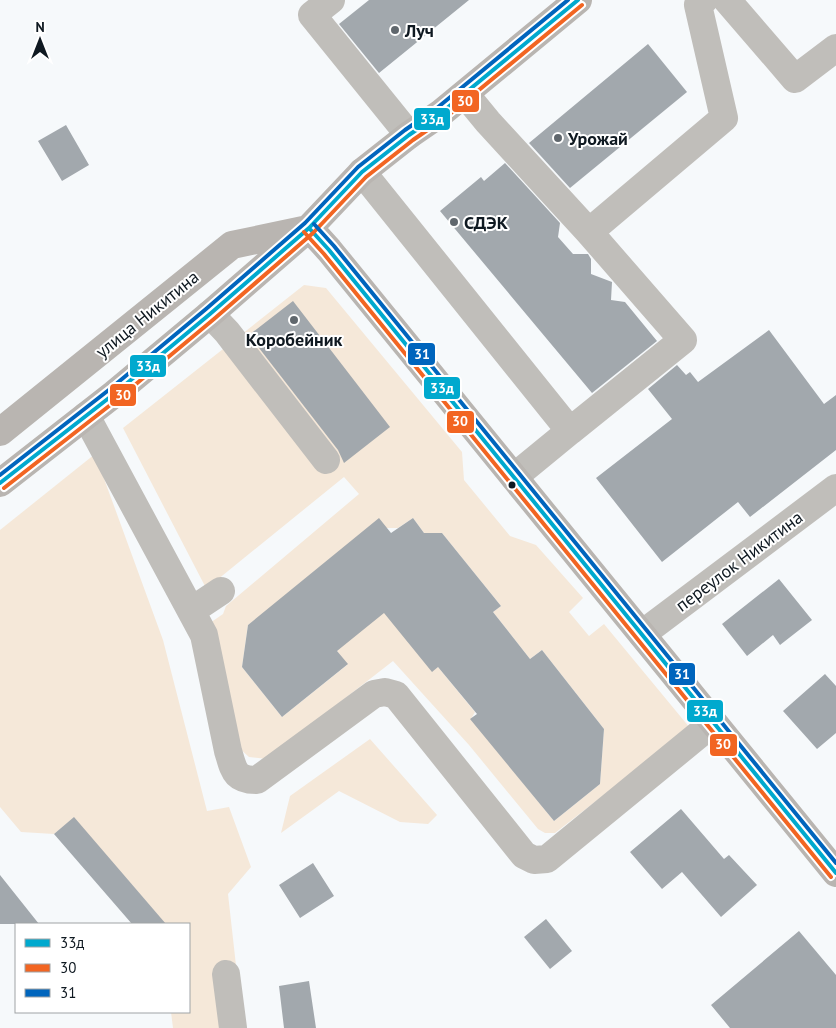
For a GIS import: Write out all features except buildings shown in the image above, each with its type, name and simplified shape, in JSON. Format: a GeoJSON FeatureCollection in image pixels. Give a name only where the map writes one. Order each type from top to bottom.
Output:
{"type":"FeatureCollection","features":[{"type":"Feature","properties":{"kind":"main road"},"geometry":{"type":"LineString","coordinates":[[0,483],[86,416],[210,314],[309,228],[362,172],[409,135],[442,113],[578,0]]}},
{"type":"Feature","properties":{"kind":"main road"},"geometry":{"type":"LineString","coordinates":[[309,228],[329,250],[836,873]]}},
{"type":"Feature","properties":{"kind":"main road","name":"улица Никитина"},"geometry":{"type":"LineString","coordinates":[[0,432],[232,245],[309,228]]}},
{"type":"Feature","properties":{"kind":"street"},"geometry":{"type":"LineString","coordinates":[[331,0],[312,15],[409,135]]}},
{"type":"Feature","properties":{"kind":"street"},"geometry":{"type":"LineString","coordinates":[[589,232],[724,118],[698,4],[704,0]]}},
{"type":"Feature","properties":{"kind":"street"},"geometry":{"type":"LineString","coordinates":[[727,0],[794,79],[836,48]]}},
{"type":"Feature","properties":{"kind":"street"},"geometry":{"type":"LineString","coordinates":[[465,94],[683,340],[514,477]]}},
{"type":"Feature","properties":{"kind":"street"},"geometry":{"type":"LineString","coordinates":[[362,172],[570,431]]}},
{"type":"Feature","properties":{"kind":"street"},"geometry":{"type":"LineString","coordinates":[[210,314],[227,332],[326,460]]}},
{"type":"Feature","properties":{"kind":"street"},"geometry":{"type":"LineString","coordinates":[[86,416],[204,635],[228,752],[233,770],[238,777],[247,780],[257,780],[374,694],[385,692],[396,695],[524,855],[534,860],[547,858],[713,723]]}},
{"type":"Feature","properties":{"kind":"street","name":"переулок Никитина"},"geometry":{"type":"LineString","coordinates":[[642,634],[836,488]]}},
{"type":"Feature","properties":{"kind":"street"},"geometry":{"type":"LineString","coordinates":[[191,612],[221,591]]}},
{"type":"Feature","properties":{"kind":"street"},"geometry":{"type":"LineString","coordinates":[[226,974],[233,1028]]}},
{"type":"Feature","properties":{"kind":"shaded area"},"geometry":{"type":"Polygon","coordinates":[[[304,285],[326,288],[462,452],[464,480],[510,536],[536,545],[583,598],[569,612],[589,636],[604,624],[690,728],[555,833],[545,833],[538,829],[469,745],[393,661],[267,759],[249,757],[238,747],[207,625],[223,614],[226,606],[359,494],[344,477],[207,590],[123,428],[304,285]],[[413,518],[398,528],[387,528],[248,625],[242,667],[282,717],[347,665],[337,651],[373,599],[438,667],[475,712],[471,719],[554,821],[600,784],[604,729],[542,650],[530,659],[493,612],[501,606],[442,533],[424,533],[413,518]]]}},
{"type":"Feature","properties":{"kind":"shaded area"},"geometry":{"type":"Polygon","coordinates":[[[95,454],[163,640],[207,811],[229,807],[251,867],[228,894],[243,1028],[173,1028],[171,1013],[190,1013],[190,923],[159,923],[157,914],[74,818],[54,834],[21,832],[0,807],[0,530],[95,454]]]}},
{"type":"Feature","properties":{"kind":"shaded area"},"geometry":{"type":"Polygon","coordinates":[[[370,739],[437,815],[428,824],[400,822],[339,791],[281,833],[290,796],[370,739]]]}},
{"type":"Feature","properties":{"kind":"transit line","name":"31"},"geometry":{"type":"LineString","coordinates":[[0,475],[110,389],[206,309],[305,223],[358,167],[405,130],[437,108],[568,0]]}},
{"type":"Feature","properties":{"kind":"transit line","name":"33д"},"geometry":{"type":"LineString","coordinates":[[0,483],[114,394],[210,314],[309,228],[362,172],[409,135],[441,113],[578,0]]}},
{"type":"Feature","properties":{"kind":"transit line","name":"30"},"geometry":{"type":"LineString","coordinates":[[4,488],[118,399],[214,319],[313,233],[366,177],[413,140],[445,118],[582,5]]}},
{"type":"Feature","properties":{"kind":"transit line","name":"31"},"geometry":{"type":"LineString","coordinates":[[314,224],[334,246],[836,863]]}},
{"type":"Feature","properties":{"kind":"transit line","name":"33д"},"geometry":{"type":"LineString","coordinates":[[309,228],[329,250],[836,873]]}},
{"type":"Feature","properties":{"kind":"transit line","name":"30"},"geometry":{"type":"LineString","coordinates":[[304,232],[324,254],[831,877]]}},
{"type":"Feature","properties":{"kind":"place","name":"Луч"},"geometry":{"type":"Point","coordinates":[395,30]}},
{"type":"Feature","properties":{"kind":"place","name":"Урожай"},"geometry":{"type":"Point","coordinates":[558,138]}},
{"type":"Feature","properties":{"kind":"place","name":"СДЭК"},"geometry":{"type":"Point","coordinates":[454,222]}},
{"type":"Feature","properties":{"kind":"place","name":"Коробейник"},"geometry":{"type":"Point","coordinates":[294,320]}}]}
